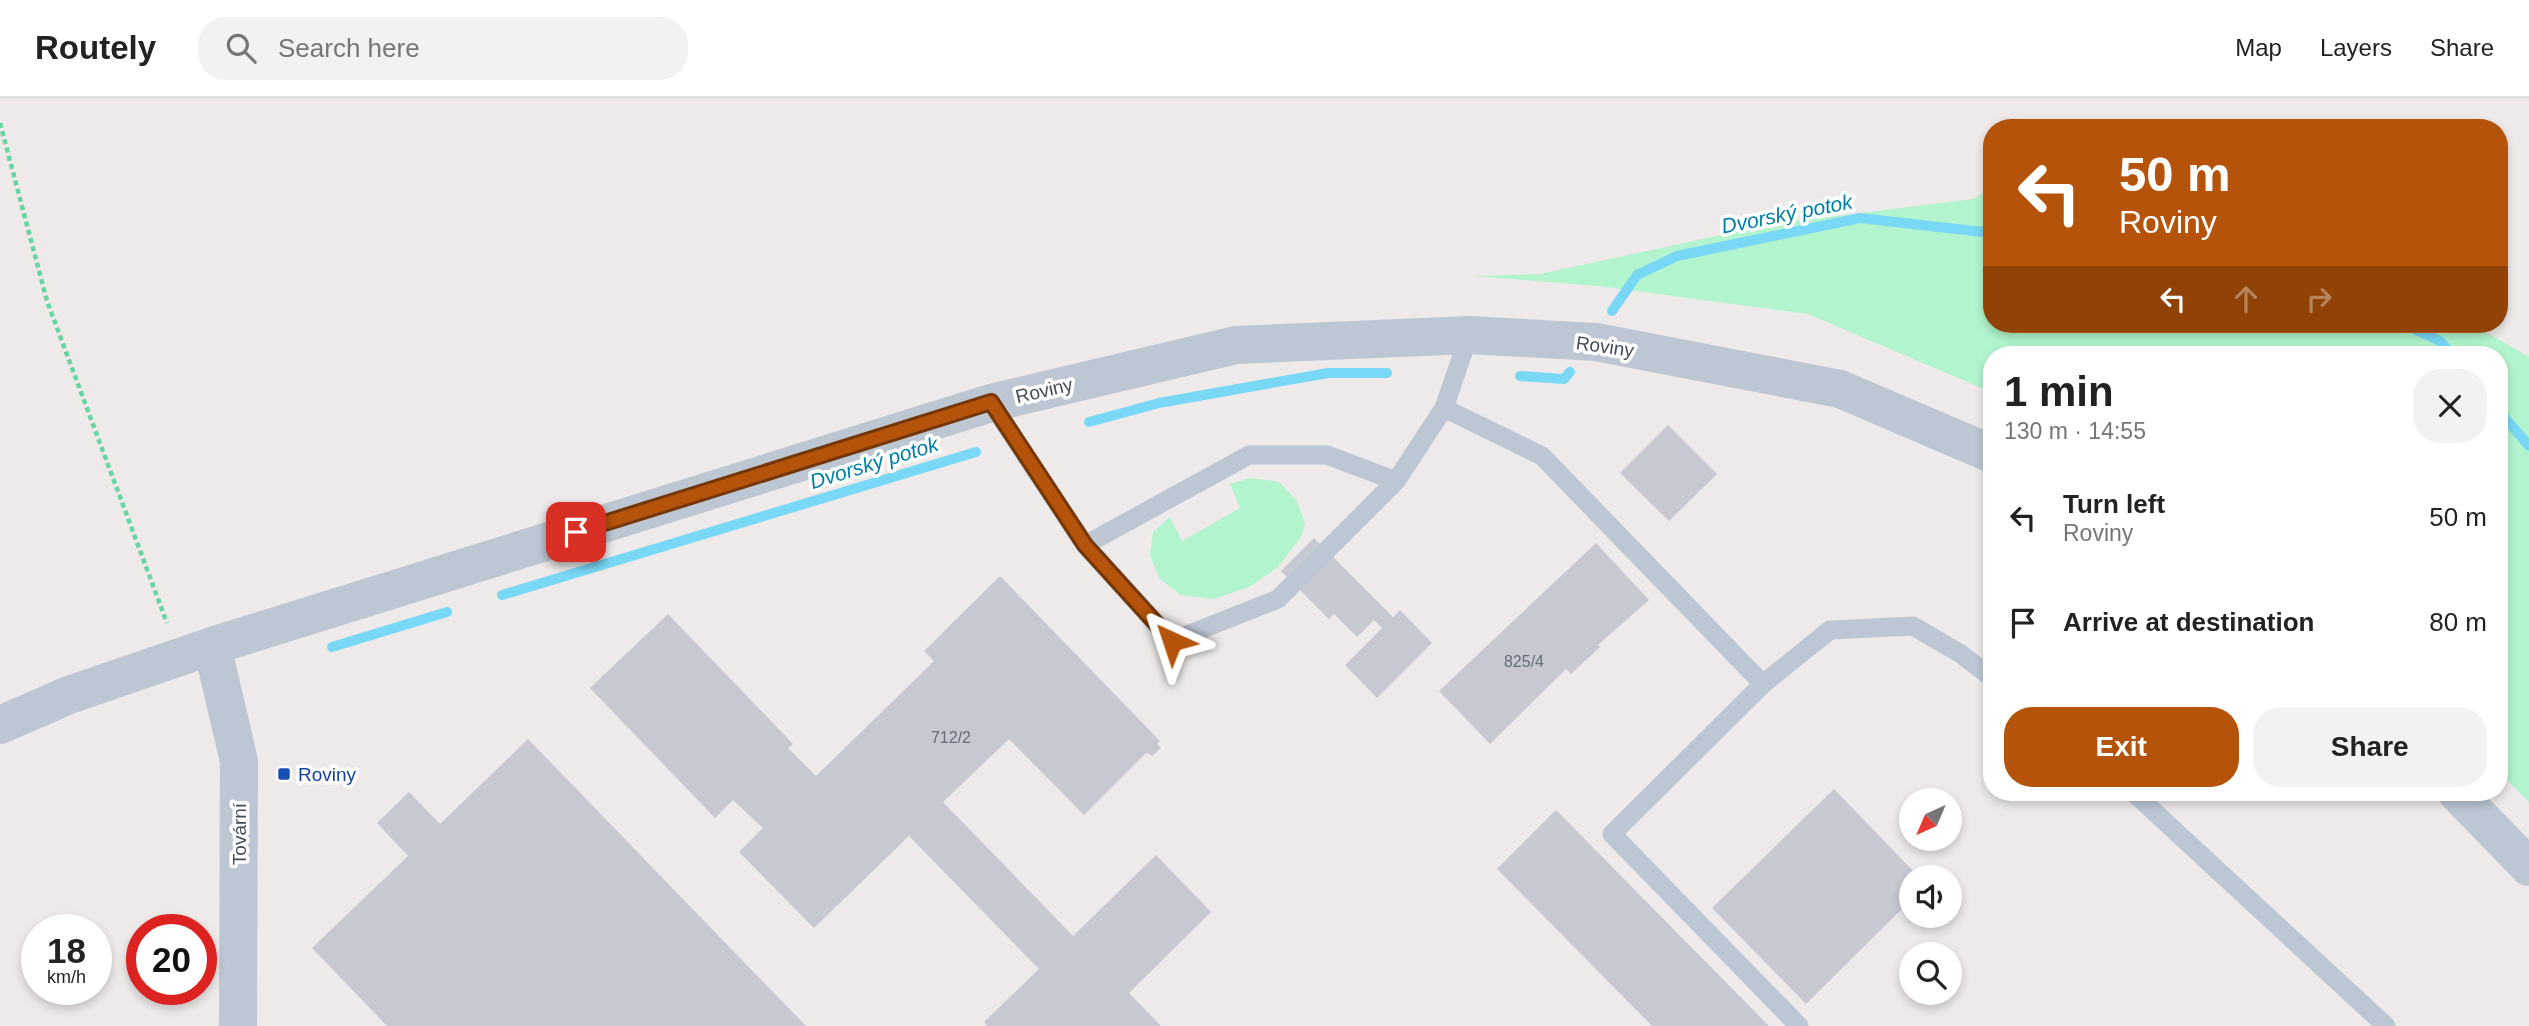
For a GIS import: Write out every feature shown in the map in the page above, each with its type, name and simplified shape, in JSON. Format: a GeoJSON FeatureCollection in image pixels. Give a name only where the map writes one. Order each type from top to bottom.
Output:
{"type":"FeatureCollection","features":[{"type":"Feature","properties":{"kind":"street","name":"Roviny"},"geometry":{"type":"LineString","coordinates":[[0,725],[69,695],[212,646],[991,402],[1236,345],[1469,335],[1596,342],[1840,389],[1983,450]]}},
{"type":"Feature","properties":{"kind":"street","name":"Tovární"},"geometry":{"type":"LineString","coordinates":[[212,646],[239,761],[238,1026]]}},
{"type":"Feature","properties":{"kind":"street"},"geometry":{"type":"LineString","coordinates":[[2465,801],[2529,867]]}},
{"type":"Feature","properties":{"kind":"lane"},"geometry":{"type":"LineString","coordinates":[[991,402],[1085,545],[1172,641],[1278,599],[1396,481],[1444,408],[1469,335]]}},
{"type":"Feature","properties":{"kind":"lane"},"geometry":{"type":"LineString","coordinates":[[1444,408],[1542,456],[1763,684]]}},
{"type":"Feature","properties":{"kind":"lane"},"geometry":{"type":"LineString","coordinates":[[1085,545],[1249,455],[1327,455],[1396,481]]}},
{"type":"Feature","properties":{"kind":"lane"},"geometry":{"type":"LineString","coordinates":[[1799,1026],[1612,834],[1763,684],[1829,631],[1913,626],[1961,654],[1983,671]]}},
{"type":"Feature","properties":{"kind":"lane"},"geometry":{"type":"LineString","coordinates":[[2143,801],[2386,1026]]}},
{"type":"Feature","properties":{"kind":"path"},"geometry":{"type":"LineString","coordinates":[[0,123],[47,301],[165,622],[212,646]]}},
{"type":"Feature","properties":{"kind":"green space"},"geometry":{"type":"Polygon","coordinates":[[[1983,193],[1983,333],[2488,333],[2529,357],[2529,802],[2508,781],[2508,346],[1983,346],[1983,389],[1808,314],[1598,286],[1473,276],[1540,274],[1772,224],[1973,199],[1983,193]]]}},
{"type":"Feature","properties":{"kind":"green space"},"geometry":{"type":"Polygon","coordinates":[[[1250,478],[1279,482],[1296,500],[1305,523],[1301,537],[1277,568],[1249,587],[1214,599],[1181,595],[1160,579],[1150,555],[1153,532],[1170,517],[1182,541],[1240,508],[1230,484],[1250,478]]]}},
{"type":"Feature","properties":{"kind":"building"},"geometry":{"type":"Polygon","coordinates":[[[1668,425],[1717,474],[1669,521],[1620,473],[1668,425]]]}},
{"type":"Feature","properties":{"kind":"building"},"geometry":{"type":"Polygon","coordinates":[[[1314,538],[1393,617],[1400,610],[1432,643],[1377,698],[1345,665],[1382,628],[1374,620],[1357,637],[1334,614],[1329,619],[1281,571],[1314,538]]]}},
{"type":"Feature","properties":{"kind":"building"},"geometry":{"type":"Polygon","coordinates":[[[1596,543],[1649,600],[1598,645],[1600,647],[1571,674],[1566,669],[1490,744],[1439,691],[1596,543]]]}},
{"type":"Feature","properties":{"kind":"building"},"geometry":{"type":"Polygon","coordinates":[[[1000,576],[1160,741],[1157,744],[1161,748],[1152,756],[1145,754],[1084,815],[1009,739],[943,802],[1073,936],[1156,855],[1211,912],[1129,993],[1161,1026],[987,1026],[984,1022],[1039,969],[909,836],[814,928],[739,852],[763,828],[733,800],[715,818],[590,688],[668,614],[793,744],[788,748],[816,776],[934,661],[924,651],[1000,576]]]}},
{"type":"Feature","properties":{"kind":"building"},"geometry":{"type":"Polygon","coordinates":[[[528,739],[806,1026],[387,1026],[312,948],[408,856],[377,823],[409,792],[440,824],[528,739]]]}},
{"type":"Feature","properties":{"kind":"building"},"geometry":{"type":"Polygon","coordinates":[[[1834,789],[1907,865],[1899,865],[1899,912],[1806,1004],[1712,908],[1834,789]]]}},
{"type":"Feature","properties":{"kind":"building"},"geometry":{"type":"Polygon","coordinates":[[[1556,810],[1769,1026],[1652,1026],[1497,869],[1556,810]]]}},
{"type":"Feature","properties":{"kind":"waterway","name":"Dvorský potok"},"geometry":{"type":"LineString","coordinates":[[1612,311],[1637,275],[1677,256],[1860,218],[1983,232]]}},
{"type":"Feature","properties":{"kind":"waterway","name":"Dvorský potok"},"geometry":{"type":"LineString","coordinates":[[2423,333],[2444,346]]}},
{"type":"Feature","properties":{"kind":"waterway","name":"Dvorský potok"},"geometry":{"type":"LineString","coordinates":[[1520,376],[1564,379],[1570,372]]}},
{"type":"Feature","properties":{"kind":"waterway","name":"Dvorský potok"},"geometry":{"type":"LineString","coordinates":[[1089,422],[1159,403],[1328,373],[1387,373]]}},
{"type":"Feature","properties":{"kind":"waterway","name":"Dvorský potok"},"geometry":{"type":"LineString","coordinates":[[2508,422],[2529,446]]}},
{"type":"Feature","properties":{"kind":"waterway","name":"Dvorský potok"},"geometry":{"type":"LineString","coordinates":[[502,595],[976,452]]}},
{"type":"Feature","properties":{"kind":"waterway","name":"Dvorský potok"},"geometry":{"type":"LineString","coordinates":[[332,647],[447,612]]}},
{"type":"Feature","properties":{"kind":"place","name":"Roviny"},"geometry":{"type":"Point","coordinates":[284,774]}},
{"type":"Feature","properties":{"kind":"route"},"geometry":{"type":"LineString","coordinates":[[576,532],[991,402],[1085,545],[1172,641]]}}]}
